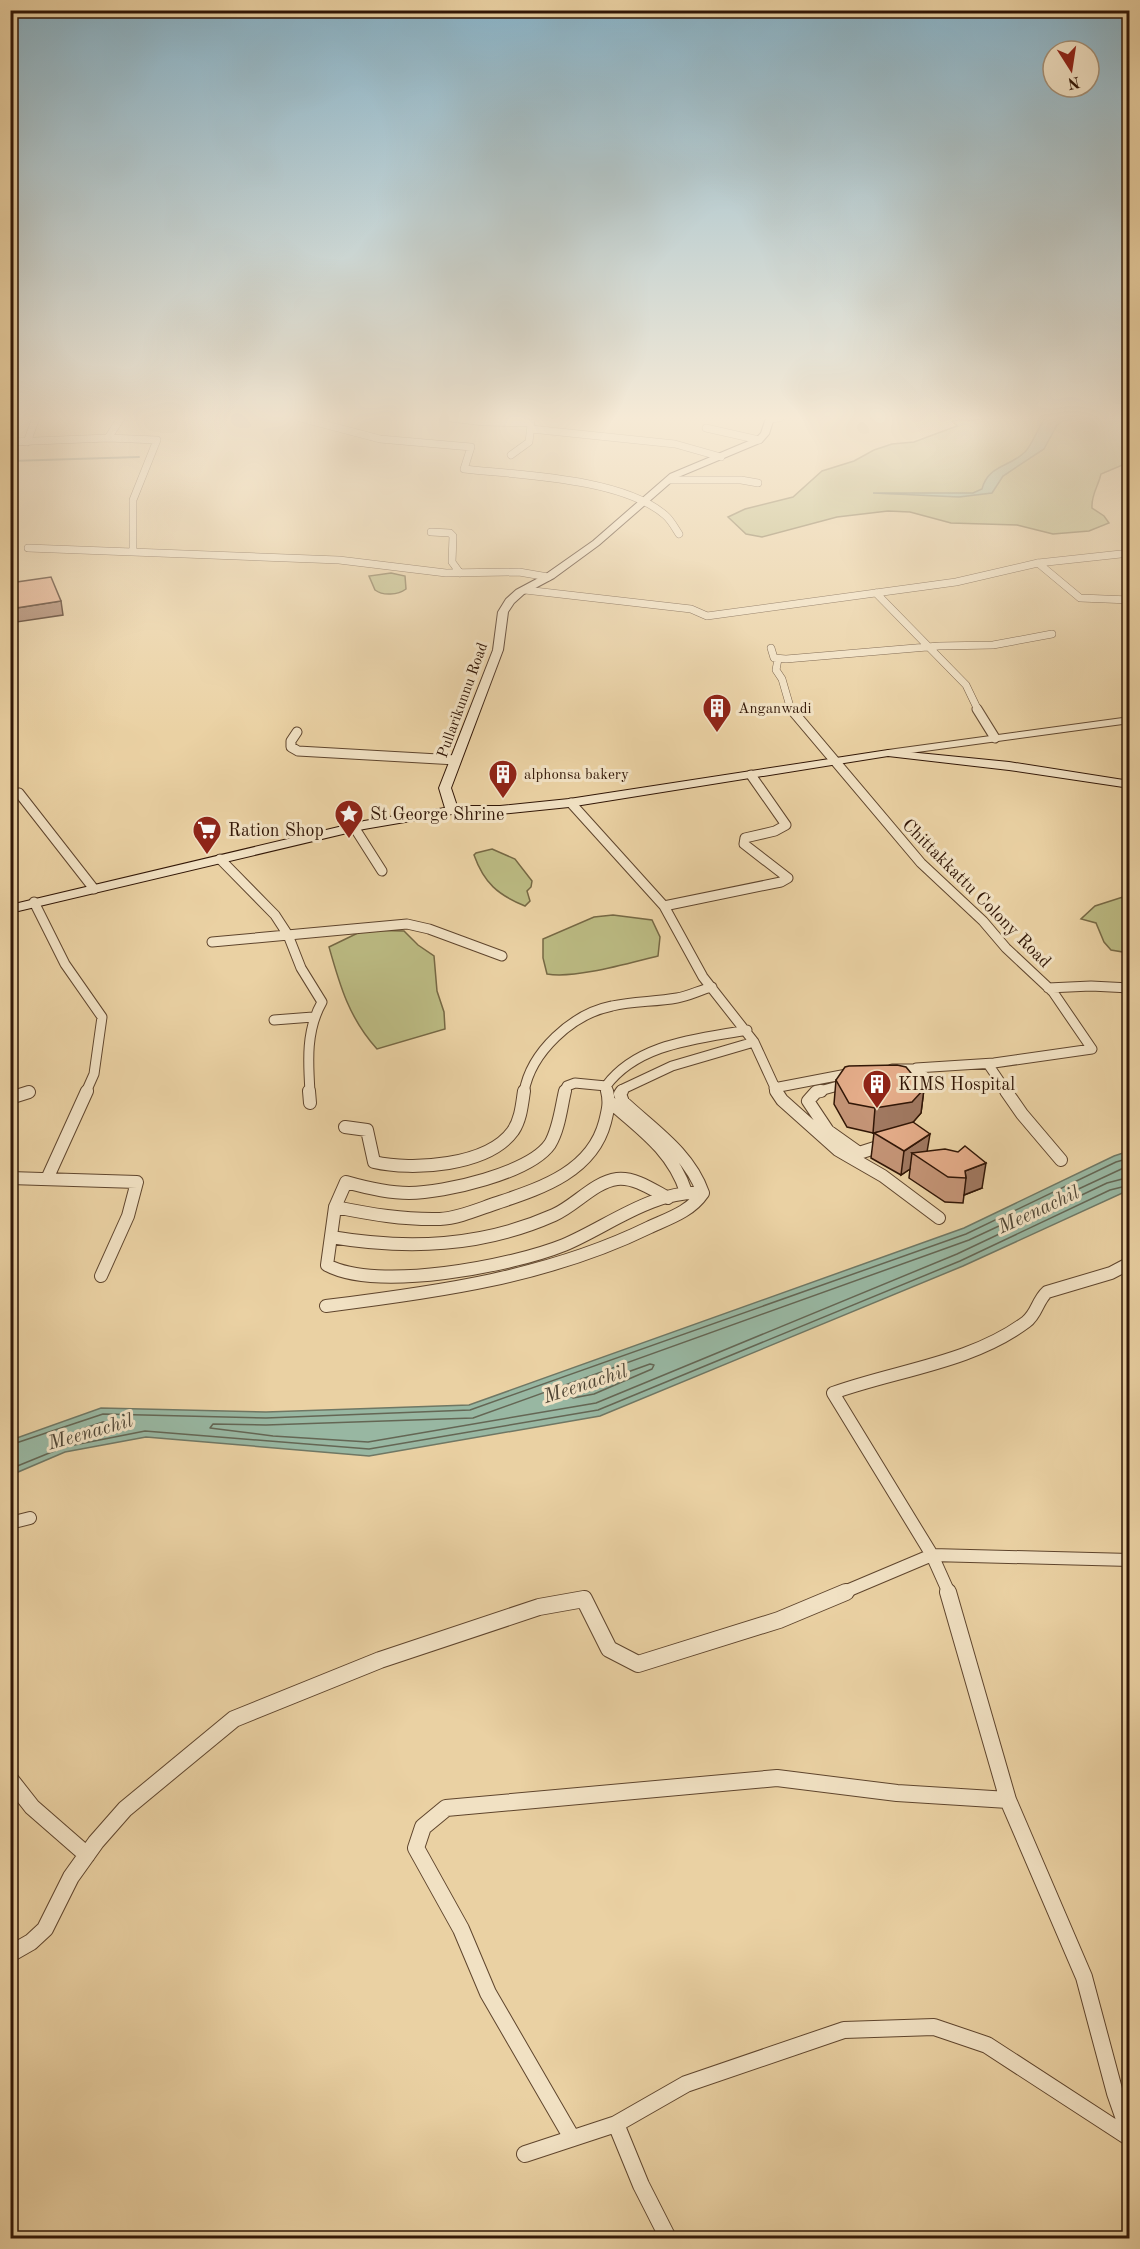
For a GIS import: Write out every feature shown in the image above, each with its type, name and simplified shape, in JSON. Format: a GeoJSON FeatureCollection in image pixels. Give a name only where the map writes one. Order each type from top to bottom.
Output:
{"type":"FeatureCollection","features":[{"type":"Feature","properties":{"kind":"main road","name":"Pullarikunnu Road"},"geometry":{"type":"LineString","coordinates":[[452,810],[445,788],[498,650],[503,612],[510,601],[596,543],[620,523]]}},
{"type":"Feature","properties":{"kind":"main road"},"geometry":{"type":"LineString","coordinates":[[10,909],[354,827],[452,810],[500,810],[571,803],[888,753],[1009,766],[1130,784]]}},
{"type":"Feature","properties":{"kind":"street"},"geometry":{"type":"LineString","coordinates":[[133,523],[134,552]]}},
{"type":"Feature","properties":{"kind":"street"},"geometry":{"type":"LineString","coordinates":[[673,523],[679,534]]}},
{"type":"Feature","properties":{"kind":"street"},"geometry":{"type":"LineString","coordinates":[[431,532],[450,532],[453,536],[453,562],[460,573]]}},
{"type":"Feature","properties":{"kind":"street"},"geometry":{"type":"LineString","coordinates":[[28,548],[339,560],[460,573],[519,572],[548,577]]}},
{"type":"Feature","properties":{"kind":"street"},"geometry":{"type":"LineString","coordinates":[[525,590],[691,609],[705,616],[965,580],[1038,563],[1130,553]]}},
{"type":"Feature","properties":{"kind":"street"},"geometry":{"type":"LineString","coordinates":[[1038,563],[1080,598],[1130,600]]}},
{"type":"Feature","properties":{"kind":"street"},"geometry":{"type":"LineString","coordinates":[[876,593],[906,621],[966,685],[979,713],[995,738]]}},
{"type":"Feature","properties":{"kind":"street"},"geometry":{"type":"LineString","coordinates":[[778,659],[929,647],[993,645],[1052,634]]}},
{"type":"Feature","properties":{"kind":"street","name":"Chittakkattu Colony Road"},"geometry":{"type":"LineString","coordinates":[[771,648],[774,658],[778,659],[776,670],[782,679],[792,713],[921,862],[1048,988],[1092,1050],[988,1064]]}},
{"type":"Feature","properties":{"kind":"street"},"geometry":{"type":"LineString","coordinates":[[888,753],[1087,728],[1130,720]]}},
{"type":"Feature","properties":{"kind":"street"},"geometry":{"type":"LineString","coordinates":[[297,732],[291,741],[291,747],[298,751],[336,755],[456,760]]}},
{"type":"Feature","properties":{"kind":"street"},"geometry":{"type":"LineString","coordinates":[[664,906],[781,882],[788,878],[744,844],[745,838],[775,831],[786,825],[751,776]]}},
{"type":"Feature","properties":{"kind":"street"},"geometry":{"type":"LineString","coordinates":[[19,793],[94,889]]}},
{"type":"Feature","properties":{"kind":"street"},"geometry":{"type":"LineString","coordinates":[[571,803],[664,906],[703,977],[747,1030],[782,1100],[838,1150],[854,1155],[893,1142]]}},
{"type":"Feature","properties":{"kind":"street"},"geometry":{"type":"LineString","coordinates":[[354,827],[382,871]]}},
{"type":"Feature","properties":{"kind":"street"},"geometry":{"type":"LineString","coordinates":[[220,859],[275,915],[288,935],[302,968],[322,1002],[314,1017],[310,1042],[310,1102]]}},
{"type":"Feature","properties":{"kind":"street"},"geometry":{"type":"LineString","coordinates":[[34,902],[65,964],[102,1017],[94,1074],[47,1179]]}},
{"type":"Feature","properties":{"kind":"street"},"geometry":{"type":"LineString","coordinates":[[212,942],[407,924],[429,929],[502,956]]}},
{"type":"Feature","properties":{"kind":"street"},"geometry":{"type":"LineString","coordinates":[[1048,988],[1091,986],[1130,988]]}},
{"type":"Feature","properties":{"kind":"street"},"geometry":{"type":"LineString","coordinates":[[345,1127],[367,1130],[374,1162],[385,1166],[423,1168],[476,1153],[503,1141],[512,1132],[518,1123],[527,1076],[542,1054],[577,1020],[607,1005],[678,998],[712,987]]}},
{"type":"Feature","properties":{"kind":"street"},"geometry":{"type":"LineString","coordinates":[[274,1020],[314,1017]]}},
{"type":"Feature","properties":{"kind":"street"},"geometry":{"type":"LineString","coordinates":[[334,1208],[388,1217],[442,1219],[524,1196],[565,1176],[594,1149],[602,1134],[610,1102],[606,1086],[624,1065],[651,1052],[681,1043],[747,1030]]}},
{"type":"Feature","properties":{"kind":"street"},"geometry":{"type":"LineString","coordinates":[[326,1306],[427,1293],[512,1276],[583,1256],[696,1206],[703,1193],[701,1183],[689,1164],[623,1102],[620,1094],[623,1089],[672,1066],[754,1042]]}},
{"type":"Feature","properties":{"kind":"street"},"geometry":{"type":"LineString","coordinates":[[774,1088],[872,1071],[988,1064],[1022,1114],[1061,1160]]}},
{"type":"Feature","properties":{"kind":"street"},"geometry":{"type":"LineString","coordinates":[[897,1082],[922,1082],[927,1077],[923,1071],[915,1068]]}},
{"type":"Feature","properties":{"kind":"street"},"geometry":{"type":"LineString","coordinates":[[861,1082],[816,1092],[808,1101],[828,1131],[854,1155],[939,1218]]}},
{"type":"Feature","properties":{"kind":"street"},"geometry":{"type":"LineString","coordinates":[[606,1086],[575,1083],[567,1086],[550,1144],[531,1159],[513,1168],[477,1181],[427,1192],[383,1191],[346,1182],[337,1195],[334,1208],[327,1265],[332,1268],[370,1274],[430,1274],[481,1267],[536,1256],[591,1233],[640,1206],[686,1192],[703,1193]]}},
{"type":"Feature","properties":{"kind":"street"},"geometry":{"type":"LineString","coordinates":[[10,1098],[29,1092]]}},
{"type":"Feature","properties":{"kind":"street"},"geometry":{"type":"LineString","coordinates":[[610,1102],[644,1131],[674,1162],[684,1179],[686,1192]]}},
{"type":"Feature","properties":{"kind":"street"},"geometry":{"type":"LineString","coordinates":[[10,1178],[137,1182],[137,1188],[101,1276]]}},
{"type":"Feature","properties":{"kind":"street"},"geometry":{"type":"LineString","coordinates":[[331,1237],[388,1246],[411,1247],[481,1239],[538,1222],[559,1213],[616,1179],[627,1180],[668,1198]]}},
{"type":"Feature","properties":{"kind":"street"},"geometry":{"type":"LineString","coordinates":[[1130,1263],[1098,1278],[1050,1290],[1040,1298],[1035,1314],[1007,1334],[959,1354],[865,1381],[833,1393],[932,1555],[950,1596],[965,1644],[993,1755],[1008,1800],[1084,1977],[1115,2092],[1130,2137]]}},
{"type":"Feature","properties":{"kind":"street"},"geometry":{"type":"LineString","coordinates":[[10,1523],[30,1518]]}},
{"type":"Feature","properties":{"kind":"street"},"geometry":{"type":"LineString","coordinates":[[10,1954],[31,1942],[45,1929],[71,1878],[125,1809],[234,1719],[380,1660],[539,1607],[584,1599],[609,1649],[638,1664],[779,1620],[932,1555],[1130,1560]]}},
{"type":"Feature","properties":{"kind":"street"},"geometry":{"type":"LineString","coordinates":[[572,2138],[488,1993],[460,1929],[416,1848],[423,1827],[446,1808],[777,1778],[897,1793],[1008,1800]]}},
{"type":"Feature","properties":{"kind":"street"},"geometry":{"type":"LineString","coordinates":[[10,1779],[12,1785],[28,1801],[87,1855]]}},
{"type":"Feature","properties":{"kind":"street"},"geometry":{"type":"LineString","coordinates":[[525,2154],[616,2124],[686,2084],[844,2030],[934,2027],[987,2044],[1130,2137]]}},
{"type":"Feature","properties":{"kind":"street"},"geometry":{"type":"LineString","coordinates":[[616,2124],[641,2185],[668,2238]]}},
{"type":"Feature","properties":{"kind":"shaded area"},"geometry":{"type":"Polygon","coordinates":[[[734,523],[815,523],[762,537],[746,534],[734,523]]]}},
{"type":"Feature","properties":{"kind":"shaded area"},"geometry":{"type":"Polygon","coordinates":[[[951,523],[1109,523],[1089,531],[1053,534],[1017,525],[951,523]]]}},
{"type":"Feature","properties":{"kind":"shaded area"},"geometry":{"type":"Polygon","coordinates":[[[391,573],[405,576],[406,589],[391,594],[375,590],[369,576],[391,573]]]}},
{"type":"Feature","properties":{"kind":"shaded area"},"geometry":{"type":"Polygon","coordinates":[[[492,849],[515,859],[532,881],[527,891],[530,901],[525,906],[493,887],[482,873],[474,855],[492,849]]]}},
{"type":"Feature","properties":{"kind":"shaded area"},"geometry":{"type":"Polygon","coordinates":[[[1129,895],[1129,953],[1111,950],[1104,942],[1096,923],[1081,919],[1095,906],[1129,895]]]}},
{"type":"Feature","properties":{"kind":"shaded area"},"geometry":{"type":"Polygon","coordinates":[[[613,915],[652,920],[660,937],[658,956],[587,972],[547,974],[543,958],[543,939],[594,917],[613,915]]]}},
{"type":"Feature","properties":{"kind":"shaded area"},"geometry":{"type":"Polygon","coordinates":[[[364,930],[404,931],[434,956],[437,991],[444,1012],[445,1029],[377,1049],[367,1037],[352,1013],[329,947],[364,930]]]}},
{"type":"Feature","properties":{"kind":"water","name":"Meenachil"},"geometry":{"type":"Polygon","coordinates":[[[1129,1151],[1129,1190],[963,1266],[600,1416],[369,1456],[146,1437],[65,1452],[11,1475],[11,1440],[101,1408],[266,1412],[469,1405],[964,1228],[1114,1156],[1129,1151]]]}},
{"type":"Feature","properties":{"kind":"building"},"geometry":{"type":"Polygon","coordinates":[[[51,577],[61,601],[10,609],[10,583],[51,577]]]}},
{"type":"Feature","properties":{"kind":"building"},"geometry":{"type":"Polygon","coordinates":[[[897,1065],[906,1067],[924,1089],[912,1102],[875,1108],[849,1103],[836,1080],[845,1067],[849,1066],[897,1065]]]}},
{"type":"Feature","properties":{"kind":"building"},"geometry":{"type":"Polygon","coordinates":[[[913,1122],[930,1134],[904,1151],[874,1133],[913,1122]]]}},
{"type":"Feature","properties":{"kind":"building"},"geometry":{"type":"Polygon","coordinates":[[[965,1146],[986,1163],[965,1171],[966,1178],[948,1177],[912,1153],[945,1149],[958,1152],[965,1146]]]}},
{"type":"Feature","properties":{"kind":"place","name":"Anganwadi"},"geometry":{"type":"Point","coordinates":[717,734]}},
{"type":"Feature","properties":{"kind":"place","name":"alphonsa bakery"},"geometry":{"type":"Point","coordinates":[503,800]}},
{"type":"Feature","properties":{"kind":"place","name":"St George Shrine"},"geometry":{"type":"Point","coordinates":[349,840]}},
{"type":"Feature","properties":{"kind":"place","name":"Ration Shop"},"geometry":{"type":"Point","coordinates":[207,856]}},
{"type":"Feature","properties":{"kind":"place","name":"KIMS Hospital"},"geometry":{"type":"Point","coordinates":[877,1110]}}]}
